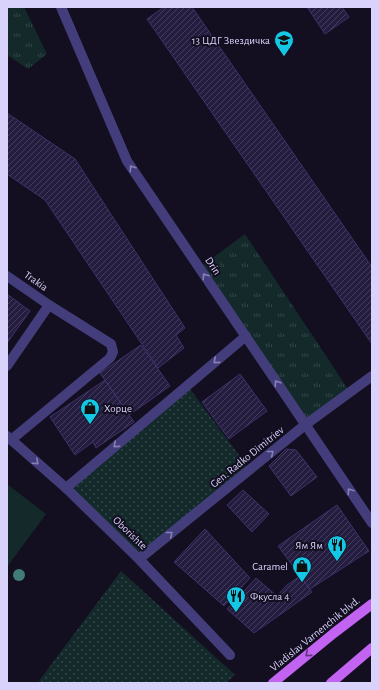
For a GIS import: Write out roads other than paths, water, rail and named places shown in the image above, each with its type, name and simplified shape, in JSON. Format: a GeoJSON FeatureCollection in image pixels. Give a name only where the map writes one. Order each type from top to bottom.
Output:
{"type":"FeatureCollection","features":[{"type":"Feature","properties":{"kind":"main road","name":"Vladislav Varnenchik blvd."},"geometry":{"type":"LineString","coordinates":[[273,683],[372,604]]}},
{"type":"Feature","properties":{"kind":"main road"},"geometry":{"type":"LineString","coordinates":[[331,683],[372,648]]}},
{"type":"Feature","properties":{"kind":"street","name":"Drin"},"geometry":{"type":"LineString","coordinates":[[61,7],[128,161],[372,524]]}},
{"type":"Feature","properties":{"kind":"street","name":"Trakia"},"geometry":{"type":"LineString","coordinates":[[7,276],[49,305],[7,366]]}},
{"type":"Feature","properties":{"kind":"street"},"geometry":{"type":"LineString","coordinates":[[9,438],[110,358],[113,352],[111,344],[49,305]]}},
{"type":"Feature","properties":{"kind":"street"},"geometry":{"type":"LineString","coordinates":[[66,488],[246,336]]}},
{"type":"Feature","properties":{"kind":"street","name":"Gen. Radko Dimitriev"},"geometry":{"type":"LineString","coordinates":[[139,559],[305,425],[372,376]]}},
{"type":"Feature","properties":{"kind":"street","name":"Oborishte"},"geometry":{"type":"LineString","coordinates":[[9,438],[66,488],[139,559],[230,655]]}},
{"type":"Feature","properties":{"kind":"place","name":"13 ЦДГ Звездичка"},"geometry":{"type":"Point","coordinates":[284,57]}},
{"type":"Feature","properties":{"kind":"place","name":"Хорце"},"geometry":{"type":"Point","coordinates":[90,425]}},
{"type":"Feature","properties":{"kind":"place","name":"Ям Ям"},"geometry":{"type":"Point","coordinates":[337,562]}},
{"type":"Feature","properties":{"kind":"place","name":"Caramel"},"geometry":{"type":"Point","coordinates":[302,583]}},
{"type":"Feature","properties":{"kind":"place","name":"Фкусла 4"},"geometry":{"type":"Point","coordinates":[236,613]}}]}
